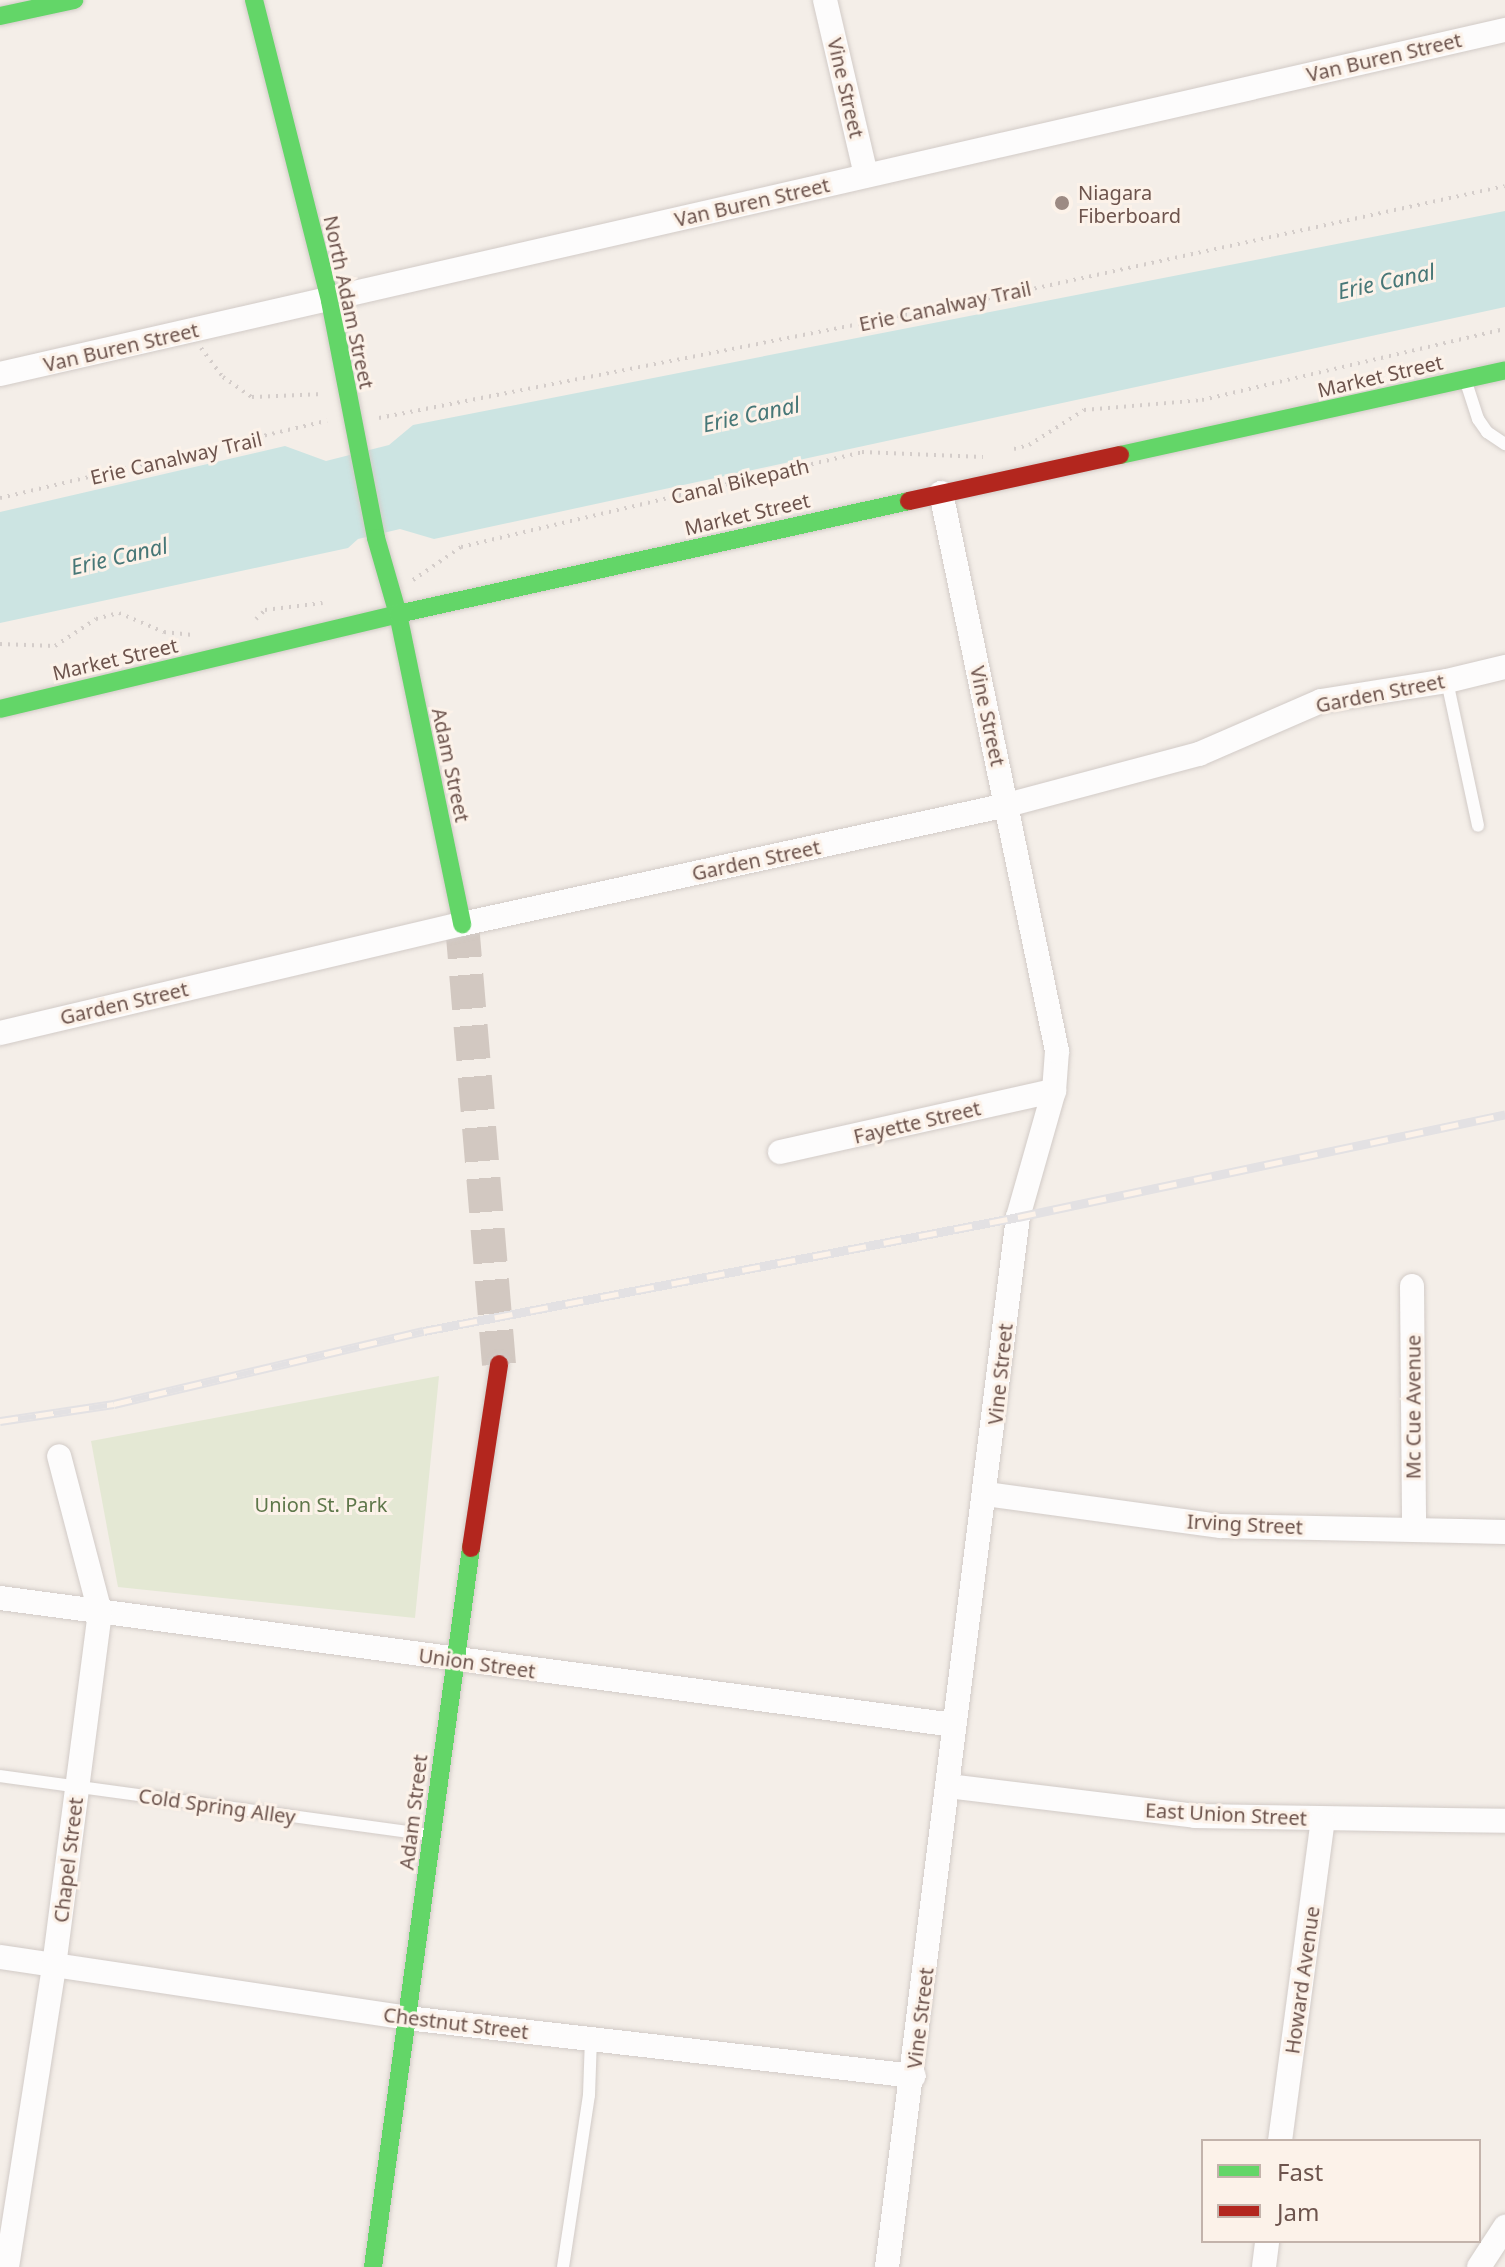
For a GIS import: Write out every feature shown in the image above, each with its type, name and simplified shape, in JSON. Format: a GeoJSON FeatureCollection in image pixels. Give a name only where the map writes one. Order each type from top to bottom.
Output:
{"type":"FeatureCollection","features":[{"type":"Feature","properties":{"kind":"street"},"geometry":{"type":"LineString","coordinates":[[0,16],[74,0]]}},
{"type":"Feature","properties":{"kind":"street","name":"North Adam Street"},"geometry":{"type":"LineString","coordinates":[[254,0],[330,301],[345,391],[357,436],[376,538],[398,614]]}},
{"type":"Feature","properties":{"kind":"street","name":"Vine Street"},"geometry":{"type":"LineString","coordinates":[[825,0],[866,175]]}},
{"type":"Feature","properties":{"kind":"street","name":"Van Buren Street"},"geometry":{"type":"LineString","coordinates":[[0,374],[1505,30]]}},
{"type":"Feature","properties":{"kind":"street","name":"Market Street"},"geometry":{"type":"LineString","coordinates":[[0,709],[398,614],[1505,370]]}},
{"type":"Feature","properties":{"kind":"street","name":"Vine Street"},"geometry":{"type":"LineString","coordinates":[[887,2267],[914,2076],[954,1725],[986,1494],[1018,1217],[1054,1091],[1057,1051],[941,493]]}},
{"type":"Feature","properties":{"kind":"street","name":"Adam Street"},"geometry":{"type":"LineString","coordinates":[[398,614],[462,924]]}},
{"type":"Feature","properties":{"kind":"street","name":"Garden Street"},"geometry":{"type":"LineString","coordinates":[[0,1033],[462,924],[1007,805],[1199,754],[1321,701],[1447,681],[1505,667]]}},
{"type":"Feature","properties":{"kind":"street","name":"Fayette Street"},"geometry":{"type":"LineString","coordinates":[[780,1152],[1054,1091]]}},
{"type":"Feature","properties":{"kind":"street","name":"Mc Cue Avenue"},"geometry":{"type":"LineString","coordinates":[[1412,1286],[1414,1528]]}},
{"type":"Feature","properties":{"kind":"street","name":"Adam Street"},"geometry":{"type":"LineString","coordinates":[[373,2267],[454,1660],[499,1364]]}},
{"type":"Feature","properties":{"kind":"street","name":"Chapel Street"},"geometry":{"type":"LineString","coordinates":[[7,2267],[54,1966],[100,1612],[59,1456]]}},
{"type":"Feature","properties":{"kind":"street","name":"Irving Street"},"geometry":{"type":"LineString","coordinates":[[986,1494],[1221,1526],[1505,1532]]}},
{"type":"Feature","properties":{"kind":"street","name":"Union Street"},"geometry":{"type":"LineString","coordinates":[[0,1598],[954,1725]]}},
{"type":"Feature","properties":{"kind":"street","name":"East Union Street"},"geometry":{"type":"LineString","coordinates":[[948,1786],[1195,1816],[1505,1821]]}},
{"type":"Feature","properties":{"kind":"street","name":"Howard Avenue"},"geometry":{"type":"LineString","coordinates":[[1280,2139],[1323,1820]]}},
{"type":"Feature","properties":{"kind":"street","name":"Chestnut Street"},"geometry":{"type":"LineString","coordinates":[[0,1957],[407,2018],[914,2076]]}},
{"type":"Feature","properties":{"kind":"street"},"geometry":{"type":"LineString","coordinates":[[1479,2267],[1505,2227]]}},
{"type":"Feature","properties":{"kind":"street"},"geometry":{"type":"LineString","coordinates":[[1264,2267],[1267,2243]]}},
{"type":"Feature","properties":{"kind":"lane"},"geometry":{"type":"LineString","coordinates":[[1466,379],[1478,419],[1487,432],[1505,444]]}},
{"type":"Feature","properties":{"kind":"lane"},"geometry":{"type":"LineString","coordinates":[[1447,681],[1478,826]]}},
{"type":"Feature","properties":{"kind":"lane","name":"Cold Spring Alley"},"geometry":{"type":"LineString","coordinates":[[0,1776],[433,1835]]}},
{"type":"Feature","properties":{"kind":"lane"},"geometry":{"type":"LineString","coordinates":[[563,2267],[589,2095],[591,2039]]}},
{"type":"Feature","properties":{"kind":"path","name":"Erie Canalway Trail"},"geometry":{"type":"LineString","coordinates":[[382,418],[972,302],[1505,186]]}},
{"type":"Feature","properties":{"kind":"path"},"geometry":{"type":"LineString","coordinates":[[1000,453],[1029,445],[1084,410],[1202,400],[1505,329]]}},
{"type":"Feature","properties":{"kind":"path"},"geometry":{"type":"LineString","coordinates":[[194,331],[203,353],[223,377],[252,397],[303,397],[345,391]]}},
{"type":"Feature","properties":{"kind":"path","name":"Erie Canalway Trail"},"geometry":{"type":"LineString","coordinates":[[0,498],[352,416]]}},
{"type":"Feature","properties":{"kind":"path","name":"Canal Bikepath"},"geometry":{"type":"LineString","coordinates":[[391,590],[410,582],[461,547],[862,452],[986,457]]}},
{"type":"Feature","properties":{"kind":"path"},"geometry":{"type":"LineString","coordinates":[[247,629],[265,610],[299,603],[331,603]]}},
{"type":"Feature","properties":{"kind":"path"},"geometry":{"type":"LineString","coordinates":[[0,644],[55,646],[96,619],[119,613],[164,632],[206,637]]}},
{"type":"Feature","properties":{"kind":"green space","name":"Union St. Park"},"geometry":{"type":"Polygon","coordinates":[[[439,1376],[415,1618],[118,1587],[91,1441],[439,1376]]]}},
{"type":"Feature","properties":{"kind":"water","name":"Erie Canal"},"geometry":{"type":"Polygon","coordinates":[[[1505,211],[1505,307],[434,539],[400,529],[358,539],[348,548],[0,623],[0,512],[285,446],[326,461],[389,445],[413,425],[1505,211]]]}},
{"type":"Feature","properties":{"kind":"tunnel"},"geometry":{"type":"LineString","coordinates":[[462,924],[499,1364]]}},
{"type":"Feature","properties":{"kind":"railway"},"geometry":{"type":"LineString","coordinates":[[0,1421],[114,1404],[424,1331],[1018,1217],[1505,1114]]}},
{"type":"Feature","properties":{"kind":"traffic: fast"},"geometry":{"type":"LineString","coordinates":[[0,16],[74,0]]}},
{"type":"Feature","properties":{"kind":"traffic: fast"},"geometry":{"type":"LineString","coordinates":[[254,0],[330,301],[376,538],[398,614],[462,924]]}},
{"type":"Feature","properties":{"kind":"traffic: fast"},"geometry":{"type":"LineString","coordinates":[[1120,455],[1505,370]]}},
{"type":"Feature","properties":{"kind":"traffic: fast"},"geometry":{"type":"LineString","coordinates":[[0,709],[398,614],[909,501]]}},
{"type":"Feature","properties":{"kind":"traffic: fast"},"geometry":{"type":"LineString","coordinates":[[373,2267],[471,1548]]}},
{"type":"Feature","properties":{"kind":"traffic: jam"},"geometry":{"type":"LineString","coordinates":[[909,501],[1120,455]]}},
{"type":"Feature","properties":{"kind":"traffic: jam"},"geometry":{"type":"LineString","coordinates":[[471,1548],[499,1364]]}},
{"type":"Feature","properties":{"kind":"place","name":"Niagara Fiberboard"},"geometry":{"type":"Point","coordinates":[1062,203]}}]}
